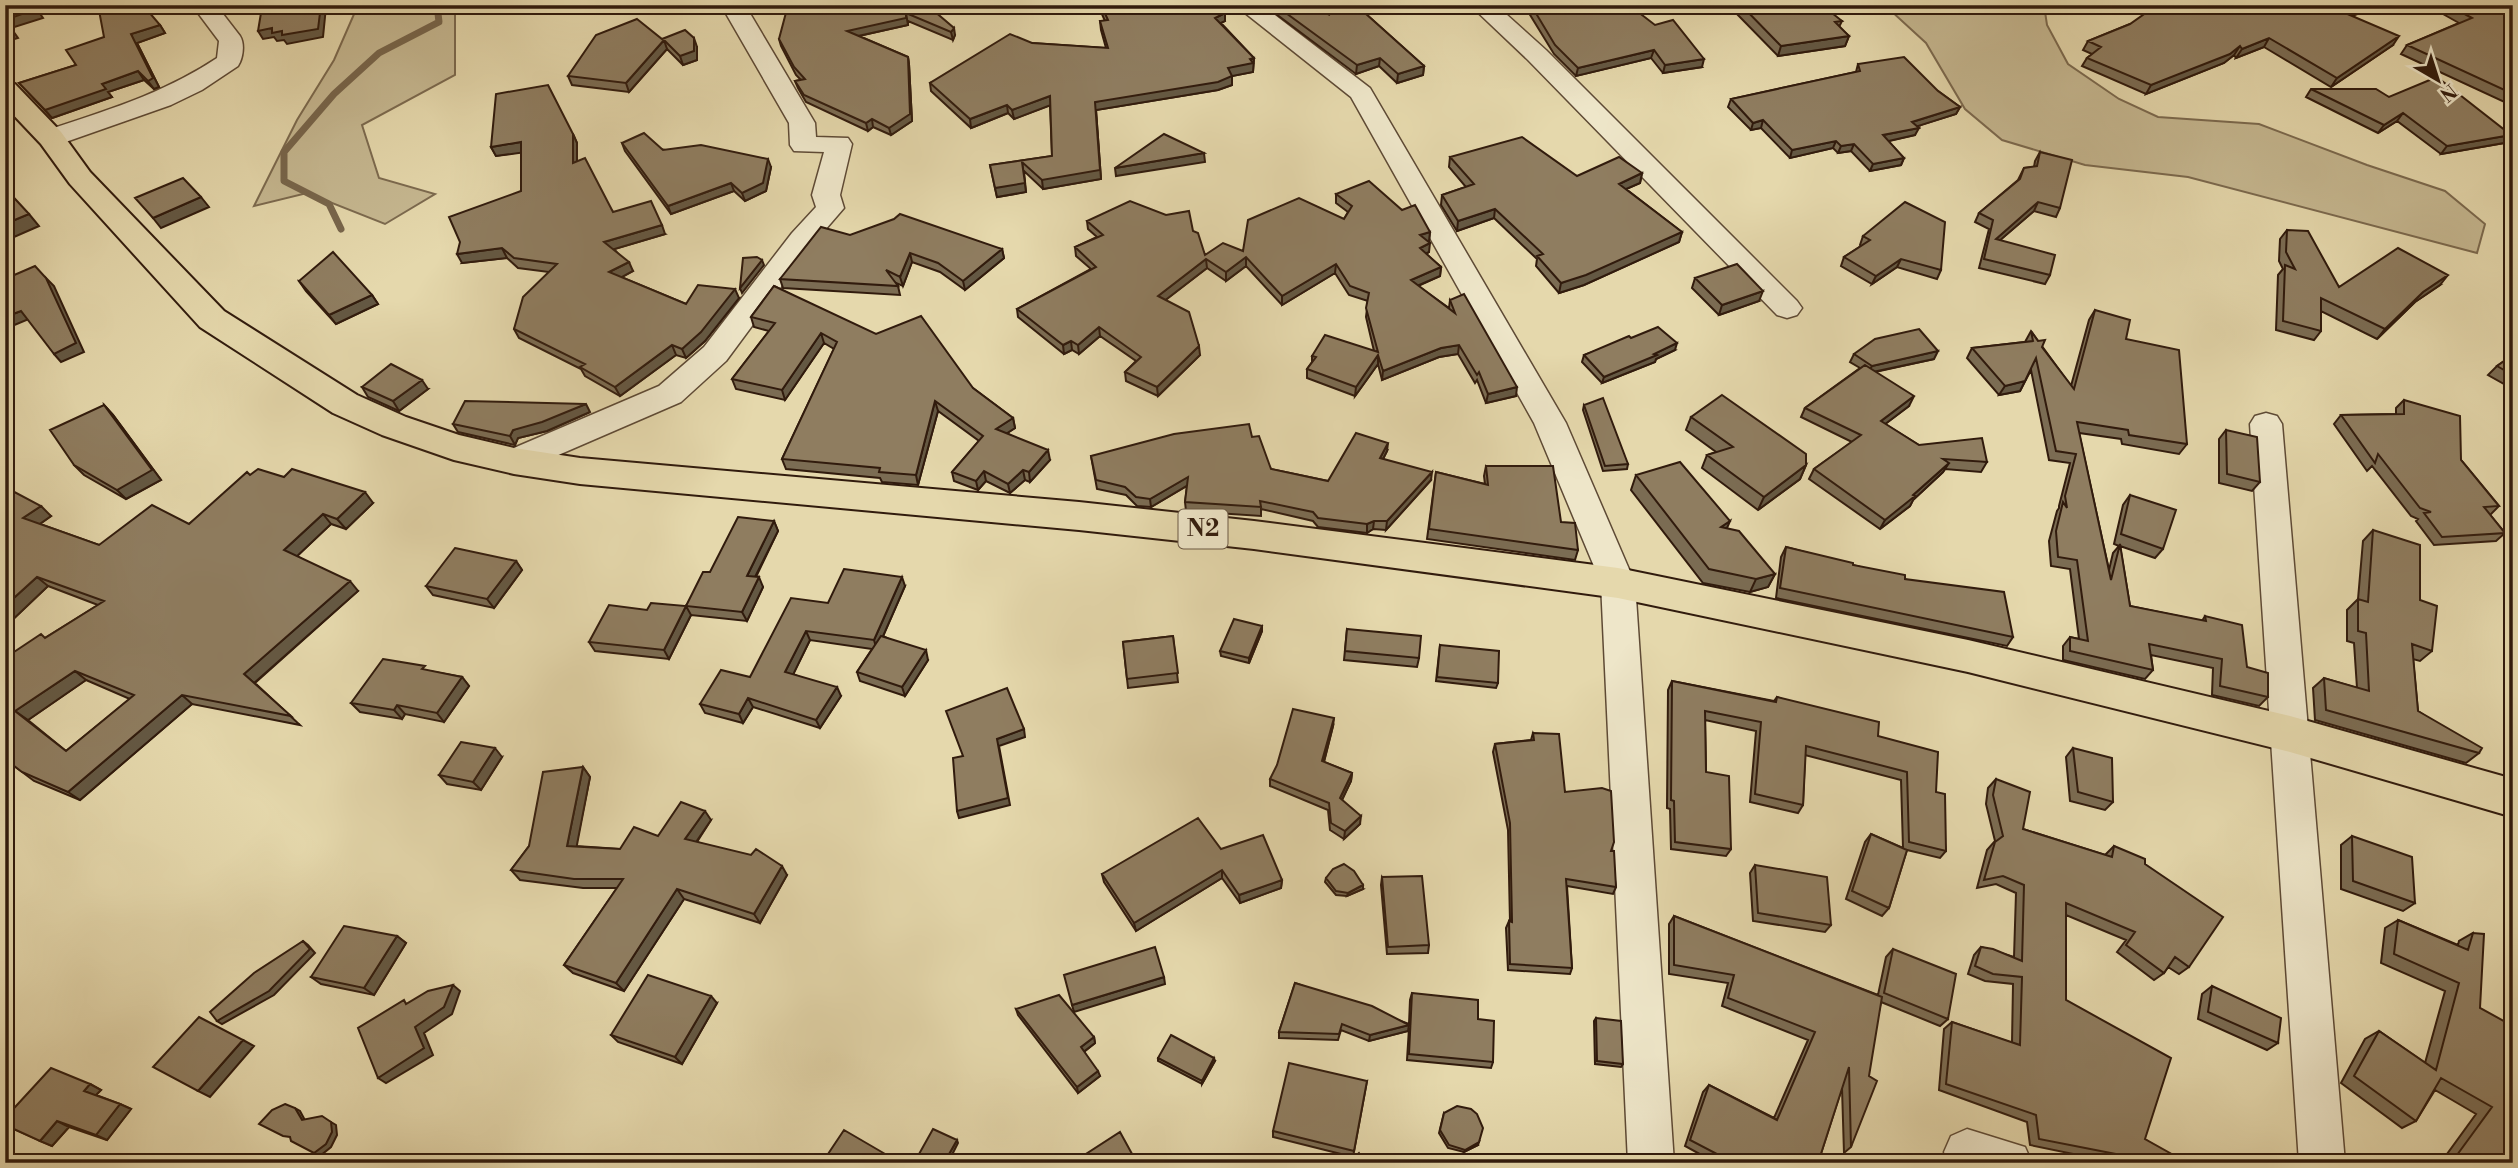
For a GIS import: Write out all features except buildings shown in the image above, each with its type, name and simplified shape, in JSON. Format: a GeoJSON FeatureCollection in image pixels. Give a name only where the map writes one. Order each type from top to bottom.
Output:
{"type":"FeatureCollection","features":[{"type":"Feature","properties":{"kind":"highway","name":"N2"},"geometry":{"type":"LineString","coordinates":[[5,90],[51,138],[80,178],[212,319],[345,404],[394,426],[454,447],[514,461],[594,472],[1227,532],[1618,583],[1968,656],[2290,734],[2513,798]]}},
{"type":"Feature","properties":{"kind":"street"},"geometry":{"type":"LineString","coordinates":[[51,138],[162,100],[193,85],[229,61],[231,41],[204,5]]}},
{"type":"Feature","properties":{"kind":"street"},"geometry":{"type":"LineString","coordinates":[[514,461],[670,394],[715,354],[830,208],[826,195],[839,144],[803,145],[802,122],[733,5]]}},
{"type":"Feature","properties":{"kind":"street"},"geometry":{"type":"LineString","coordinates":[[1247,5],[1361,93],[1550,424],[1618,583],[1651,1163]]}},
{"type":"Feature","properties":{"kind":"street"},"geometry":{"type":"LineString","coordinates":[[1482,5],[1537,55],[1787,308]]}},
{"type":"Feature","properties":{"kind":"street"},"geometry":{"type":"LineString","coordinates":[[2266,424],[2322,1163]]}},
{"type":"Feature","properties":{"kind":"shaded area"},"geometry":{"type":"Polygon","coordinates":[[[358,5],[455,5],[455,75],[362,125],[379,178],[435,194],[385,224],[307,193],[254,206],[297,120],[334,60],[358,5]]]}},
{"type":"Feature","properties":{"kind":"shaded area"},"geometry":{"type":"Polygon","coordinates":[[[1881,5],[2044,5],[2047,25],[2068,64],[2119,99],[2158,117],[2259,124],[2445,191],[2485,224],[2477,253],[2188,177],[2085,165],[2002,140],[1965,109],[1926,43],[1889,9],[1881,5]]]}},
{"type":"Feature","properties":{"kind":"waterway"},"geometry":{"type":"LineString","coordinates":[[341,229],[329,204],[284,181],[284,152],[334,94],[379,53],[439,22],[437,5]]}}]}
